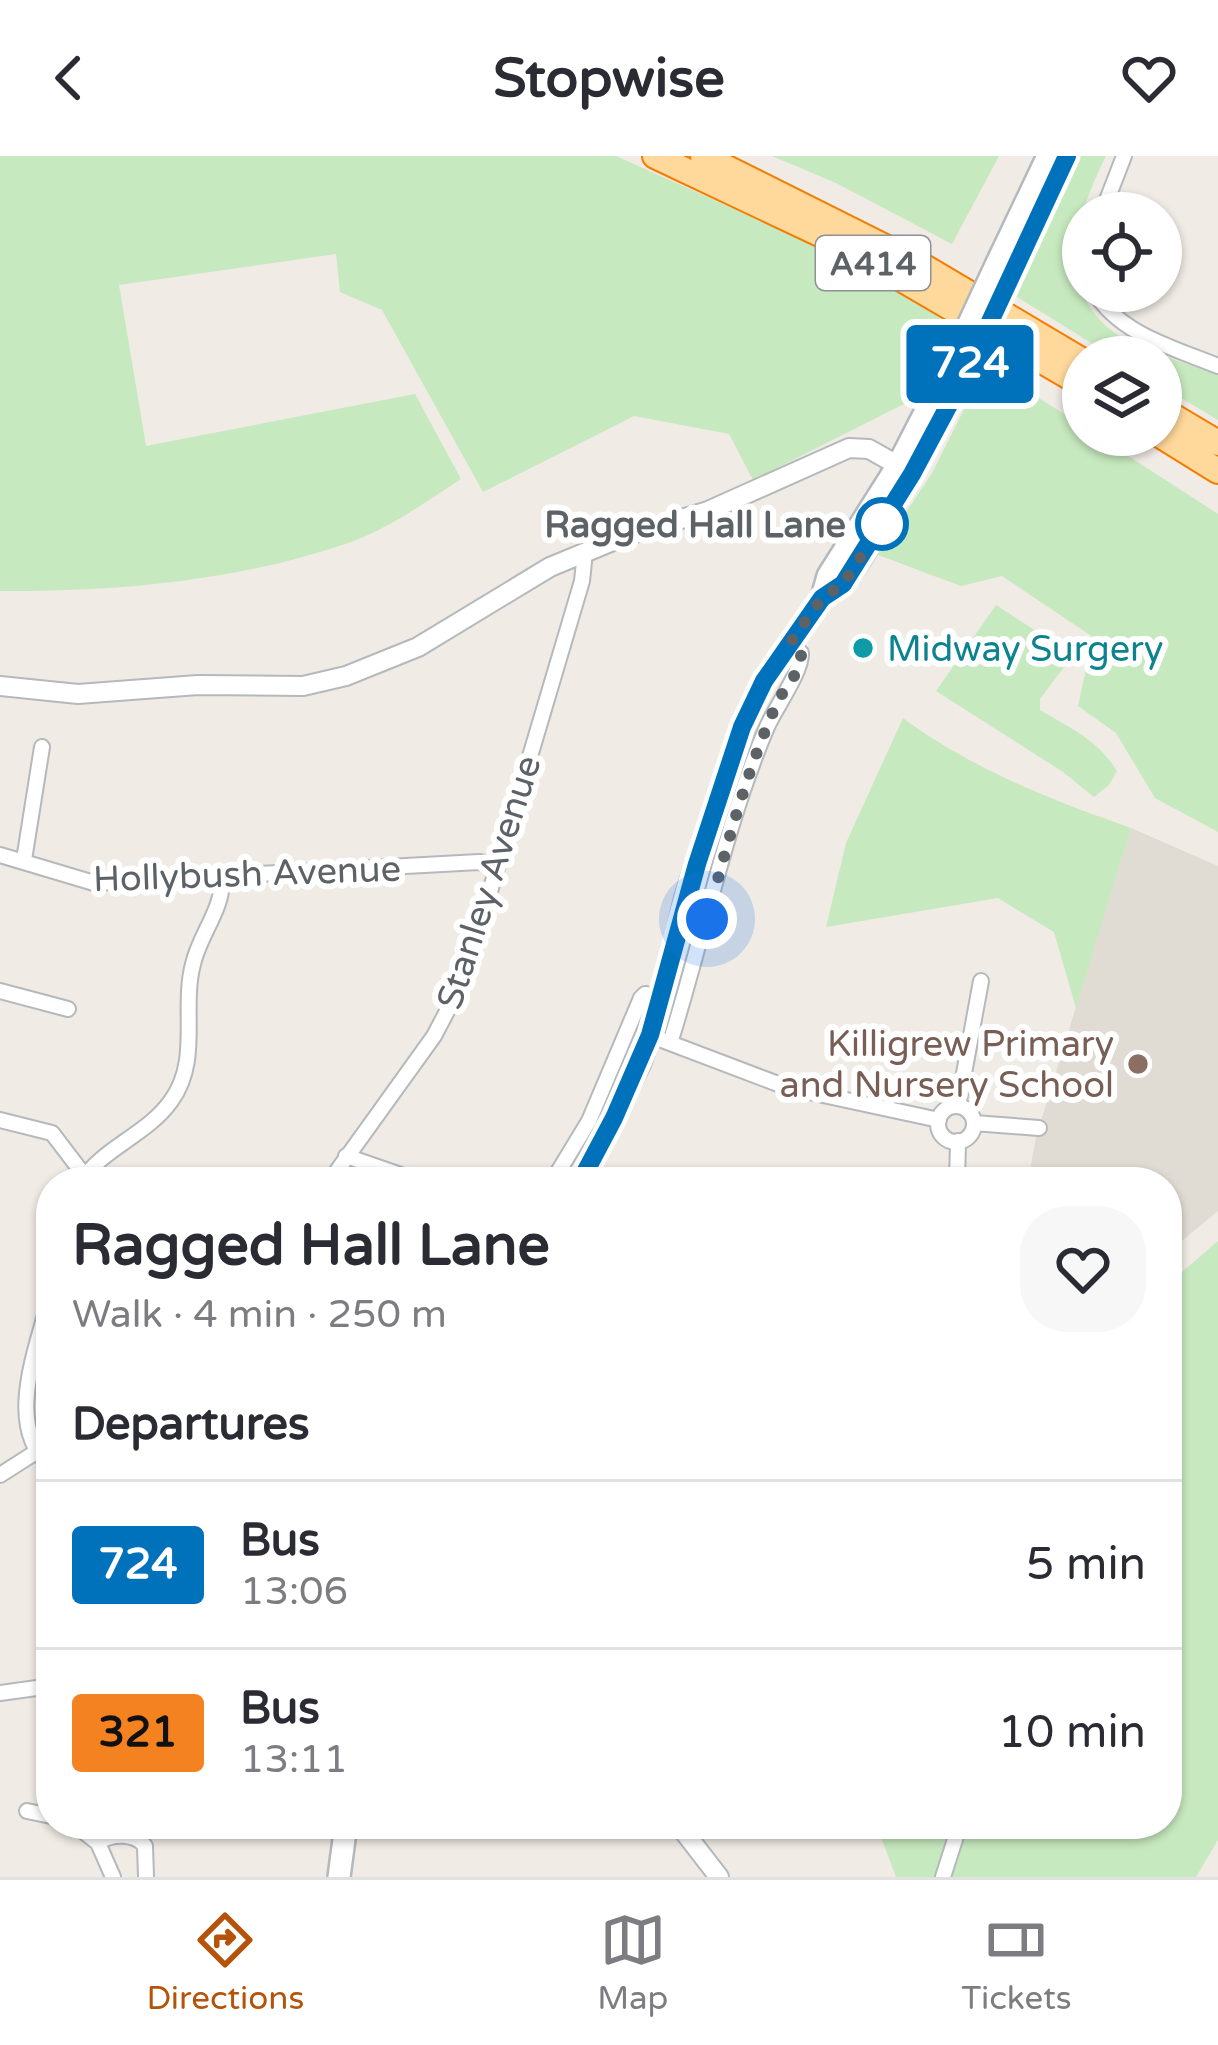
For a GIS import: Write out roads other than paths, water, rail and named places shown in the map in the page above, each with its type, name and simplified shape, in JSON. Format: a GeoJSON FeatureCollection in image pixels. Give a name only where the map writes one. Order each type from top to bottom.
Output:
{"type":"FeatureCollection","features":[{"type":"Feature","properties":{"kind":"highway","name":"A414"},"geometry":{"type":"LineString","coordinates":[[655,156],[843,245],[1062,374]]}},
{"type":"Feature","properties":{"kind":"highway","name":"A414"},"geometry":{"type":"LineString","coordinates":[[703,156],[921,265],[1062,349]]}},
{"type":"Feature","properties":{"kind":"highway"},"geometry":{"type":"LineString","coordinates":[[1182,422],[1218,443]]}},
{"type":"Feature","properties":{"kind":"highway"},"geometry":{"type":"LineString","coordinates":[[1182,449],[1218,471]]}},
{"type":"Feature","properties":{"kind":"main road"},"geometry":{"type":"LineString","coordinates":[[588,1167],[660,1039],[663,997],[686,898],[742,727],[764,681],[822,598],[828,576],[905,470],[1005,267],[1048,156]]}},
{"type":"Feature","properties":{"kind":"main road"},"geometry":{"type":"LineString","coordinates":[[1005,267],[1067,156]]}},
{"type":"Feature","properties":{"kind":"main road"},"geometry":{"type":"LineString","coordinates":[[339,1877],[344,1839]]}},
{"type":"Feature","properties":{"kind":"street"},"geometry":{"type":"LineString","coordinates":[[1110,192],[1124,156]]}},
{"type":"Feature","properties":{"kind":"street"},"geometry":{"type":"LineString","coordinates":[[1108,312],[1125,326],[1218,366]]}},
{"type":"Feature","properties":{"kind":"street"},"geometry":{"type":"LineString","coordinates":[[0,686],[78,694],[322,682],[418,646],[550,567],[707,511],[849,448],[869,449],[905,470]]}},
{"type":"Feature","properties":{"kind":"street","name":"Stanley Avenue"},"geometry":{"type":"LineString","coordinates":[[338,1167],[450,1010],[464,979],[582,581],[585,552]]}},
{"type":"Feature","properties":{"kind":"street"},"geometry":{"type":"LineString","coordinates":[[790,643],[801,653],[800,667],[780,698],[754,763],[660,1039],[786,1087],[939,1120]]}},
{"type":"Feature","properties":{"kind":"street"},"geometry":{"type":"LineString","coordinates":[[24,860],[42,747]]}},
{"type":"Feature","properties":{"kind":"street","name":"Hollybush Avenue"},"geometry":{"type":"LineString","coordinates":[[0,855],[94,883],[479,862],[498,865]]}},
{"type":"Feature","properties":{"kind":"street"},"geometry":{"type":"LineString","coordinates":[[97,1167],[145,1130],[181,1085],[189,1049],[190,978],[200,942],[220,904],[222,876]]}},
{"type":"Feature","properties":{"kind":"street"},"geometry":{"type":"LineString","coordinates":[[958,1106],[981,981]]}},
{"type":"Feature","properties":{"kind":"street"},"geometry":{"type":"LineString","coordinates":[[0,991],[68,1009]]}},
{"type":"Feature","properties":{"kind":"street"},"geometry":{"type":"LineString","coordinates":[[560,1167],[589,1121],[641,998],[645,994],[663,997]]}},
{"type":"Feature","properties":{"kind":"street"},"geometry":{"type":"LineString","coordinates":[[939,1120],[948,1108],[968,1110],[974,1123],[971,1133],[958,1142]]}},
{"type":"Feature","properties":{"kind":"street"},"geometry":{"type":"LineString","coordinates":[[0,1120],[52,1133],[74,1167]]}},
{"type":"Feature","properties":{"kind":"street"},"geometry":{"type":"LineString","coordinates":[[939,1120],[943,1136],[958,1142]]}},
{"type":"Feature","properties":{"kind":"street"},"geometry":{"type":"LineString","coordinates":[[974,1123],[1039,1128]]}},
{"type":"Feature","properties":{"kind":"street"},"geometry":{"type":"LineString","coordinates":[[957,1167],[958,1142]]}},
{"type":"Feature","properties":{"kind":"street"},"geometry":{"type":"LineString","coordinates":[[346,1156],[378,1167]]}},
{"type":"Feature","properties":{"kind":"street"},"geometry":{"type":"LineString","coordinates":[[0,1475],[36,1452],[27,1429],[26,1404],[36,1359]]}},
{"type":"Feature","properties":{"kind":"street"},"geometry":{"type":"LineString","coordinates":[[0,1693],[36,1688]]}},
{"type":"Feature","properties":{"kind":"street"},"geometry":{"type":"LineString","coordinates":[[28,1811],[36,1813]]}},
{"type":"Feature","properties":{"kind":"street"},"geometry":{"type":"LineString","coordinates":[[93,1839],[113,1877]]}},
{"type":"Feature","properties":{"kind":"street"},"geometry":{"type":"LineString","coordinates":[[98,1843],[107,1839]]}},
{"type":"Feature","properties":{"kind":"street"},"geometry":{"type":"LineString","coordinates":[[140,1839],[146,1851],[146,1877]]}},
{"type":"Feature","properties":{"kind":"street"},"geometry":{"type":"LineString","coordinates":[[690,1839],[719,1877]]}},
{"type":"Feature","properties":{"kind":"street"},"geometry":{"type":"LineString","coordinates":[[943,1877],[954,1839]]}},
{"type":"Feature","properties":{"kind":"place","name":"Ragged Hall Lane"},"geometry":{"type":"Point","coordinates":[882,524]}},
{"type":"Feature","properties":{"kind":"place","name":"Midway Surgery"},"geometry":{"type":"Point","coordinates":[863,648]}},
{"type":"Feature","properties":{"kind":"place","name":"Killigrew Primary and Nursery School"},"geometry":{"type":"Point","coordinates":[1138,1064]}}]}
